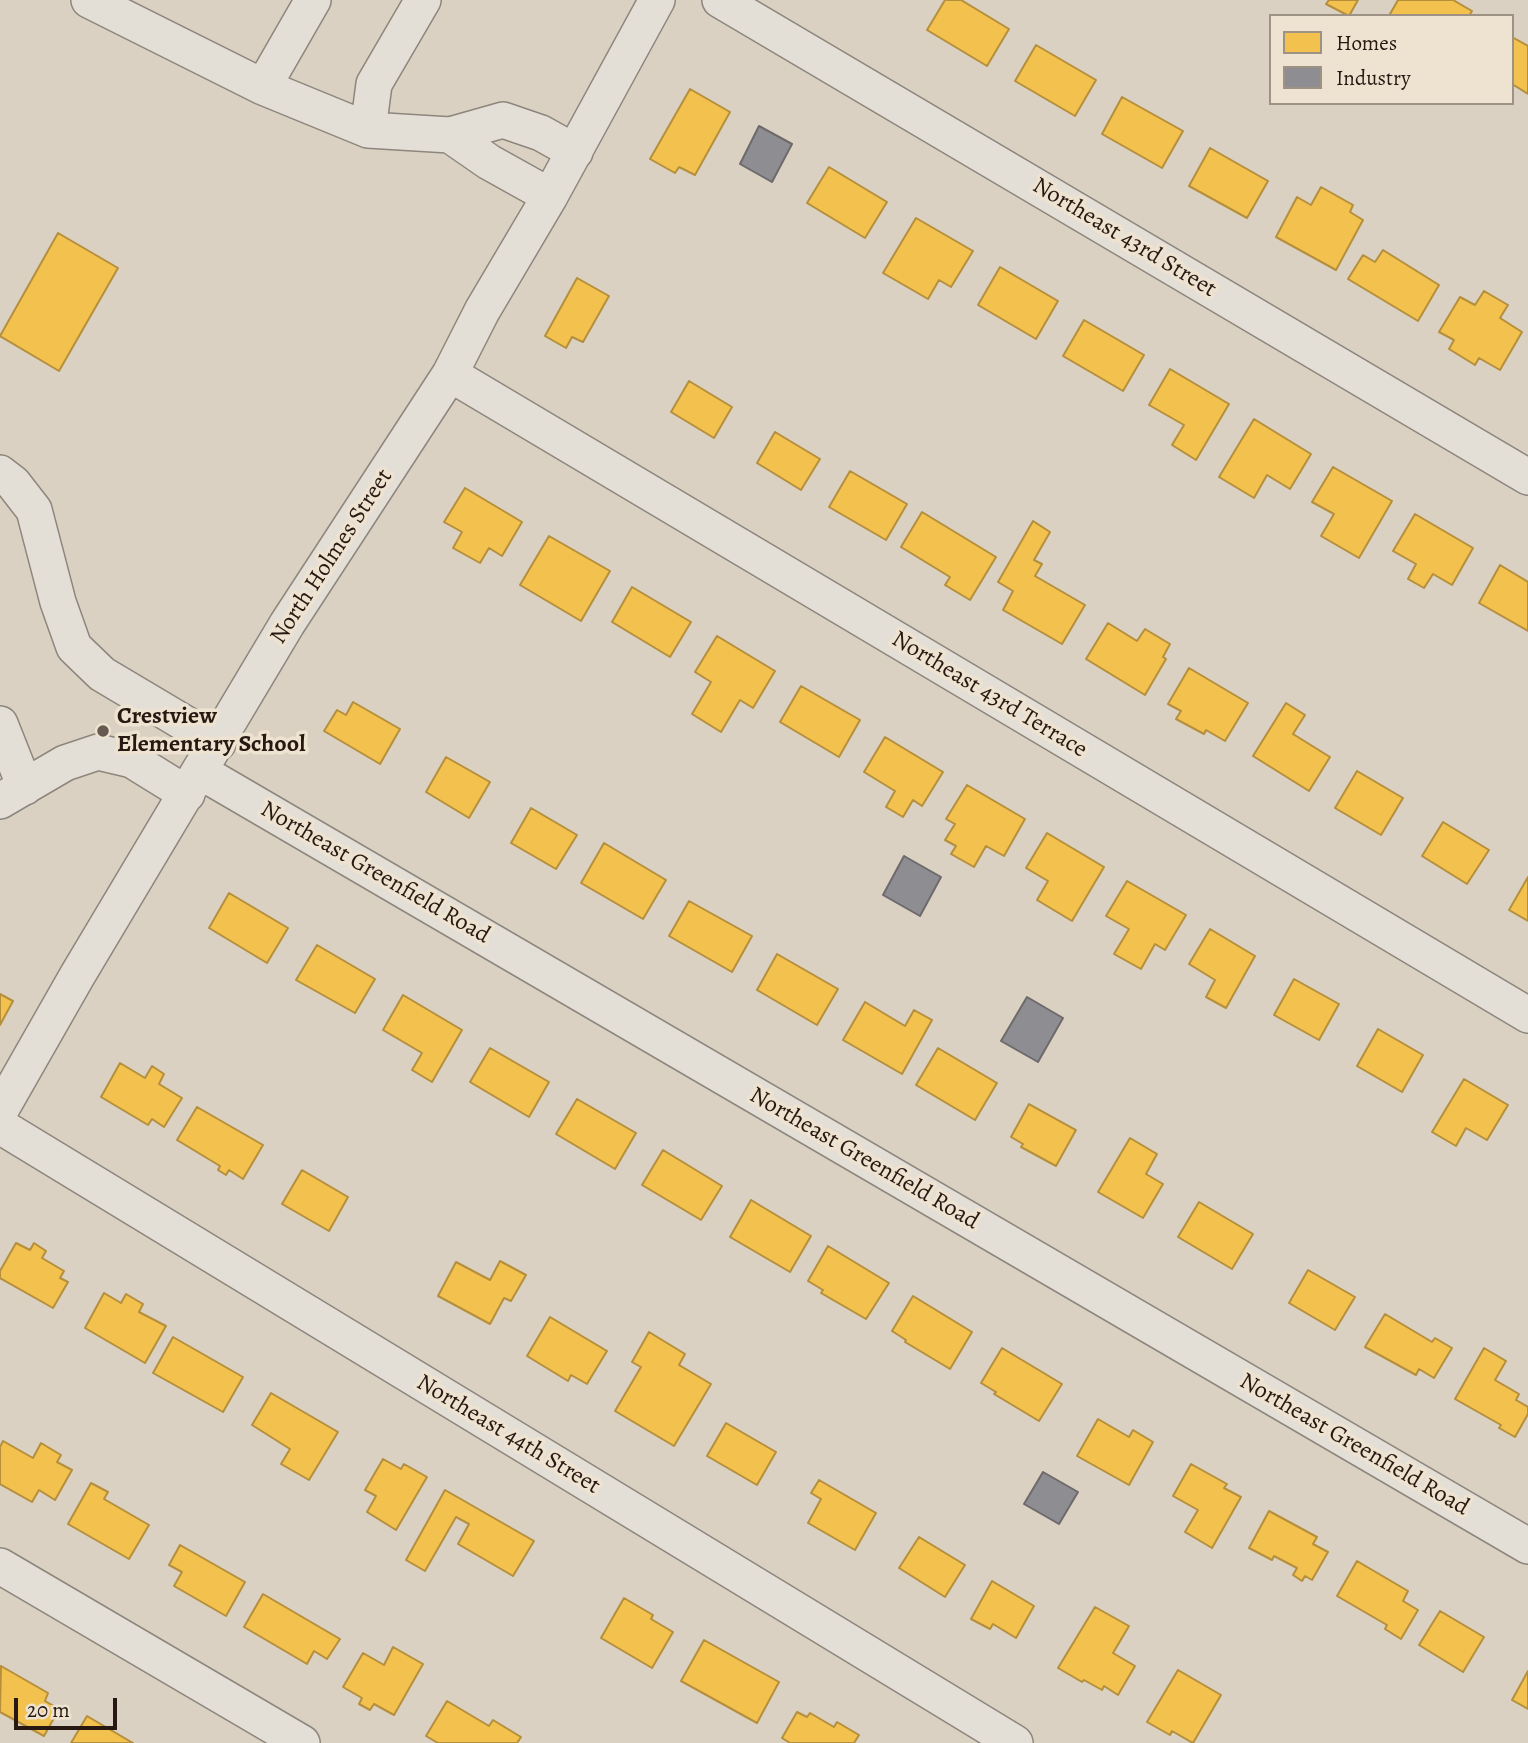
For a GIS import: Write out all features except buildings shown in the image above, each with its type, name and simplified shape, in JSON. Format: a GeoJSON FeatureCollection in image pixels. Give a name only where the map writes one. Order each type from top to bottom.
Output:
{"type":"FeatureCollection","features":[{"type":"Feature","properties":{"kind":"street"},"geometry":{"type":"LineString","coordinates":[[89,0],[263,87],[368,130],[450,135],[503,120],[541,132],[575,152]]}},
{"type":"Feature","properties":{"kind":"street"},"geometry":{"type":"LineString","coordinates":[[263,87],[313,0]]}},
{"type":"Feature","properties":{"kind":"street"},"geometry":{"type":"LineString","coordinates":[[368,130],[374,84],[423,0]]}},
{"type":"Feature","properties":{"kind":"street","name":"North Holmes Street"},"geometry":{"type":"LineString","coordinates":[[0,1111],[77,976],[288,624],[450,374],[482,311],[575,152],[657,0]]}},
{"type":"Feature","properties":{"kind":"street","name":"Northeast 43rd Street"},"geometry":{"type":"LineString","coordinates":[[720,0],[1528,477]]}},
{"type":"Feature","properties":{"kind":"street"},"geometry":{"type":"LineString","coordinates":[[450,135],[489,162],[550,196]]}},
{"type":"Feature","properties":{"kind":"street","name":"Northeast 43rd Terrace"},"geometry":{"type":"LineString","coordinates":[[450,374],[1528,1015]]}},
{"type":"Feature","properties":{"kind":"street"},"geometry":{"type":"LineString","coordinates":[[0,473],[13,483],[34,510],[58,602],[74,647],[202,770]]}},
{"type":"Feature","properties":{"kind":"street"},"geometry":{"type":"LineString","coordinates":[[0,724],[13,794],[65,762],[98,752],[202,770]]}},
{"type":"Feature","properties":{"kind":"street","name":"Northeast Greenfield Road"},"geometry":{"type":"LineString","coordinates":[[202,770],[1528,1546]]}},
{"type":"Feature","properties":{"kind":"street","name":"Northeast 44th Street"},"geometry":{"type":"LineString","coordinates":[[0,1126],[1015,1743]]}},
{"type":"Feature","properties":{"kind":"street"},"geometry":{"type":"LineString","coordinates":[[0,1566],[302,1743]]}},
{"type":"Feature","properties":{"kind":"place","name":"Crestview Elementary School"},"geometry":{"type":"Point","coordinates":[103,731]}}]}
